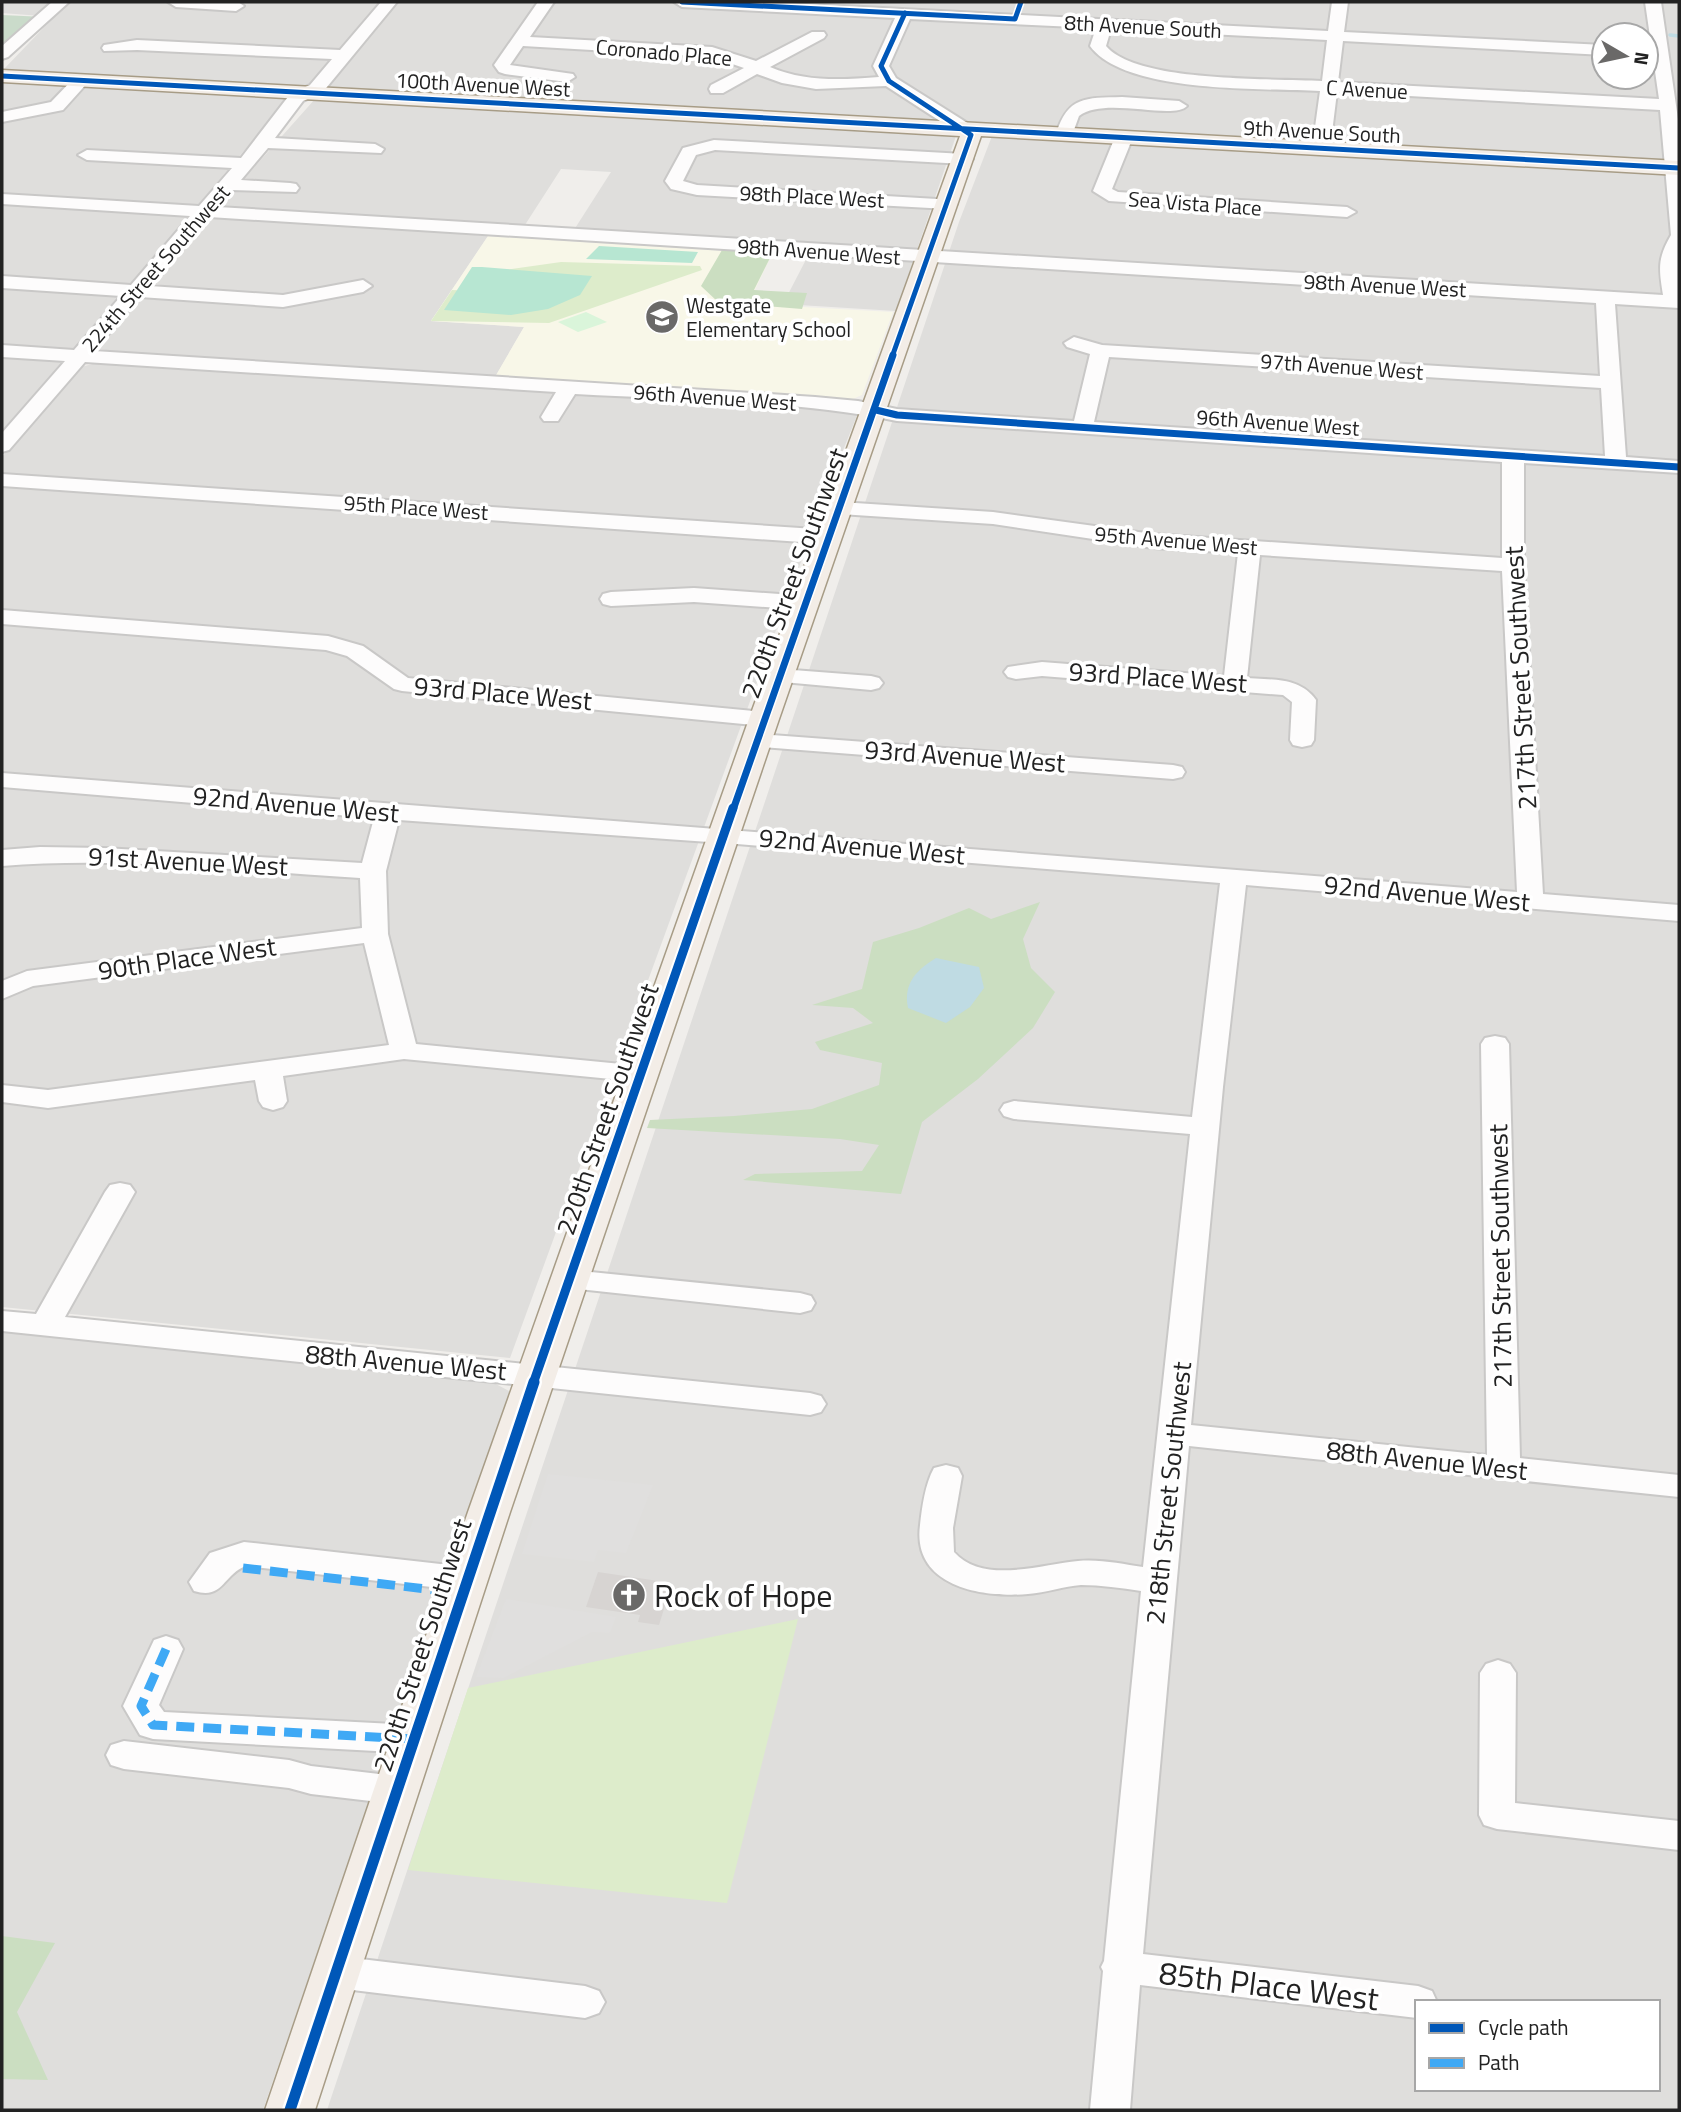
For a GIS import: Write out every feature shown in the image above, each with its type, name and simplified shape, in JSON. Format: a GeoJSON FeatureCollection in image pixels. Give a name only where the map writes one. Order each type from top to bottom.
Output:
{"type":"FeatureCollection","features":[{"type":"Feature","properties":{"kind":"main road","name":"100th Avenue West"},"geometry":{"type":"LineString","coordinates":[[2,76],[963,128]]}},
{"type":"Feature","properties":{"kind":"main road","name":"9th Avenue South"},"geometry":{"type":"LineString","coordinates":[[963,128],[1676,167]]}},
{"type":"Feature","properties":{"kind":"main road","name":"220th Street Southwest"},"geometry":{"type":"LineString","coordinates":[[290,2110],[464,1586],[723,836],[964,159],[971,135],[963,128]]}},
{"type":"Feature","properties":{"kind":"street"},"geometry":{"type":"LineString","coordinates":[[2,54],[61,2]]}},
{"type":"Feature","properties":{"kind":"street"},"geometry":{"type":"LineString","coordinates":[[176,2],[236,6]]}},
{"type":"Feature","properties":{"kind":"street","name":"224th Street Southwest"},"geometry":{"type":"LineString","coordinates":[[2,446],[263,143],[298,97],[316,89],[389,2]]}},
{"type":"Feature","properties":{"kind":"street"},"geometry":{"type":"LineString","coordinates":[[546,2],[502,65],[505,69],[567,77]]}},
{"type":"Feature","properties":{"kind":"street","name":"8th Avenue South"},"geometry":{"type":"LineString","coordinates":[[682,2],[840,5],[1015,19],[1590,49]]}},
{"type":"Feature","properties":{"kind":"street"},"geometry":{"type":"LineString","coordinates":[[1015,19],[1021,2]]}},
{"type":"Feature","properties":{"kind":"street"},"geometry":{"type":"LineString","coordinates":[[1321,149],[1340,2]]}},
{"type":"Feature","properties":{"kind":"street"},"geometry":{"type":"LineString","coordinates":[[1653,2],[1653,21]]}},
{"type":"Feature","properties":{"kind":"street"},"geometry":{"type":"LineString","coordinates":[[905,12],[881,66],[889,81],[963,128]]}},
{"type":"Feature","properties":{"kind":"street","name":"C Avenue"},"geometry":{"type":"LineString","coordinates":[[1105,24],[1098,46],[1104,56],[1140,70],[1174,78],[1668,104]]}},
{"type":"Feature","properties":{"kind":"street"},"geometry":{"type":"LineString","coordinates":[[717,89],[818,35]]}},
{"type":"Feature","properties":{"kind":"street","name":"Coronado Place"},"geometry":{"type":"LineString","coordinates":[[517,41],[712,52],[741,58],[774,75],[797,81],[853,84],[889,81]]}},
{"type":"Feature","properties":{"kind":"street"},"geometry":{"type":"LineString","coordinates":[[110,48],[137,45],[344,55]]}},
{"type":"Feature","properties":{"kind":"street"},"geometry":{"type":"LineString","coordinates":[[1660,53],[1679,54]]}},
{"type":"Feature","properties":{"kind":"street"},"geometry":{"type":"LineString","coordinates":[[1660,76],[1668,104],[1676,167],[1679,235],[1668,263],[1676,302]]}},
{"type":"Feature","properties":{"kind":"street"},"geometry":{"type":"LineString","coordinates":[[2,117],[57,106],[82,80]]}},
{"type":"Feature","properties":{"kind":"street"},"geometry":{"type":"LineString","coordinates":[[1065,134],[1073,112],[1083,105],[1099,103],[1179,106]]}},
{"type":"Feature","properties":{"kind":"street","name":"Sea Vista Place"},"geometry":{"type":"LineString","coordinates":[[1124,137],[1102,191],[1115,197],[1347,212]]}},
{"type":"Feature","properties":{"kind":"street"},"geometry":{"type":"LineString","coordinates":[[263,143],[375,149]]}},
{"type":"Feature","properties":{"kind":"street","name":"98th Place West"},"geometry":{"type":"LineString","coordinates":[[948,204],[697,190],[677,186],[676,176],[689,152],[704,146],[964,159]]}},
{"type":"Feature","properties":{"kind":"street"},"geometry":{"type":"LineString","coordinates":[[87,155],[246,163]]}},
{"type":"Feature","properties":{"kind":"street"},"geometry":{"type":"LineString","coordinates":[[228,184],[290,188]]}},
{"type":"Feature","properties":{"kind":"street","name":"98th Avenue West"},"geometry":{"type":"LineString","coordinates":[[2,199],[1676,302]]}},
{"type":"Feature","properties":{"kind":"street"},"geometry":{"type":"LineString","coordinates":[[2,282],[283,301],[363,286]]}},
{"type":"Feature","properties":{"kind":"street"},"geometry":{"type":"LineString","coordinates":[[1605,298],[1616,463]]}},
{"type":"Feature","properties":{"kind":"street","name":"97th Avenue West"},"geometry":{"type":"LineString","coordinates":[[1074,343],[1101,351],[1611,383]]}},
{"type":"Feature","properties":{"kind":"street","name":"96th Avenue West"},"geometry":{"type":"LineString","coordinates":[[2,351],[853,406],[897,415],[1679,467]]}},
{"type":"Feature","properties":{"kind":"street"},"geometry":{"type":"LineString","coordinates":[[1083,427],[1101,351]]}},
{"type":"Feature","properties":{"kind":"street"},"geometry":{"type":"LineString","coordinates":[[551,417],[569,387]]}},
{"type":"Feature","properties":{"kind":"street","name":"217th Street Southwest"},"geometry":{"type":"LineString","coordinates":[[1513,456],[1513,565],[1530,901]]}},
{"type":"Feature","properties":{"kind":"street","name":"95th Place West"},"geometry":{"type":"LineString","coordinates":[[2,480],[835,523]]}},
{"type":"Feature","properties":{"kind":"street","name":"95th Avenue West"},"geometry":{"type":"LineString","coordinates":[[835,523],[993,518],[1130,539],[1513,565]]}},
{"type":"Feature","properties":{"kind":"street"},"geometry":{"type":"LineString","coordinates":[[1236,682],[1250,548]]}},
{"type":"Feature","properties":{"kind":"street"},"geometry":{"type":"LineString","coordinates":[[611,599],[694,595],[807,603]]}},
{"type":"Feature","properties":{"kind":"street","name":"93rd Place West"},"geometry":{"type":"LineString","coordinates":[[2,617],[328,643],[355,651],[402,684],[761,730]]}},
{"type":"Feature","properties":{"kind":"street","name":"93rd Place West"},"geometry":{"type":"LineString","coordinates":[[1016,672],[1042,669],[1272,685],[1298,693],[1304,700],[1302,740]]}},
{"type":"Feature","properties":{"kind":"street"},"geometry":{"type":"LineString","coordinates":[[780,676],[871,683]]}},
{"type":"Feature","properties":{"kind":"street","name":"93rd Avenue West"},"geometry":{"type":"LineString","coordinates":[[761,730],[1173,772]]}},
{"type":"Feature","properties":{"kind":"street","name":"92nd Avenue West"},"geometry":{"type":"LineString","coordinates":[[2,780],[1679,913]]}},
{"type":"Feature","properties":{"kind":"street"},"geometry":{"type":"LineString","coordinates":[[388,812],[373,871],[375,934],[404,1051]]}},
{"type":"Feature","properties":{"kind":"street","name":"91st Avenue West"},"geometry":{"type":"LineString","coordinates":[[2,858],[40,855],[104,856],[373,871]]}},
{"type":"Feature","properties":{"kind":"street","name":"218th Street Southwest"},"geometry":{"type":"LineString","coordinates":[[1110,2110],[1121,1967],[1159,1581],[1205,1127],[1234,877]]}},
{"type":"Feature","properties":{"kind":"street","name":"90th Place West"},"geometry":{"type":"LineString","coordinates":[[2,991],[27,979],[375,934]]}},
{"type":"Feature","properties":{"kind":"street","name":"217th Street Southwest"},"geometry":{"type":"LineString","coordinates":[[1495,1044],[1504,1468]]}},
{"type":"Feature","properties":{"kind":"street"},"geometry":{"type":"LineString","coordinates":[[2,1094],[48,1099],[404,1051],[642,1074]]}},
{"type":"Feature","properties":{"kind":"street"},"geometry":{"type":"LineString","coordinates":[[268,1071],[273,1101]]}},
{"type":"Feature","properties":{"kind":"street"},"geometry":{"type":"LineString","coordinates":[[1014,1110],[1205,1127]]}},
{"type":"Feature","properties":{"kind":"street"},"geometry":{"type":"LineString","coordinates":[[45,1325],[120,1192]]}},
{"type":"Feature","properties":{"kind":"street"},"geometry":{"type":"LineString","coordinates":[[571,1280],[800,1303]]}},
{"type":"Feature","properties":{"kind":"street","name":"88th Avenue West"},"geometry":{"type":"LineString","coordinates":[[2,1321],[810,1404]]}},
{"type":"Feature","properties":{"kind":"street","name":"88th Avenue West"},"geometry":{"type":"LineString","coordinates":[[1175,1434],[1679,1486]]}},
{"type":"Feature","properties":{"kind":"street"},"geometry":{"type":"LineString","coordinates":[[946,1476],[934,1542],[938,1556],[948,1567],[974,1577],[1003,1581],[1036,1581],[1066,1573],[1159,1581]]}},
{"type":"Feature","properties":{"kind":"street"},"geometry":{"type":"LineString","coordinates":[[206,1582],[222,1562],[244,1554],[464,1586]]}},
{"type":"Feature","properties":{"kind":"street"},"geometry":{"type":"LineString","coordinates":[[243,1568],[464,1586]]}},
{"type":"Feature","properties":{"kind":"street"},"geometry":{"type":"LineString","coordinates":[[166,1649],[141,1706],[153,1725],[322,1736],[413,1738]]}},
{"type":"Feature","properties":{"kind":"street"},"geometry":{"type":"LineString","coordinates":[[1498,1673],[1497,1815],[1679,1836]]}},
{"type":"Feature","properties":{"kind":"street"},"geometry":{"type":"LineString","coordinates":[[124,1755],[289,1774],[312,1780],[396,1790]]}},
{"type":"Feature","properties":{"kind":"street","name":"85th Place West"},"geometry":{"type":"LineString","coordinates":[[1121,1967],[1415,2002]]}},
{"type":"Feature","properties":{"kind":"street"},"geometry":{"type":"LineString","coordinates":[[336,1972],[586,2002]]}},
{"type":"Feature","properties":{"kind":"shaded area"},"geometry":{"type":"Polygon","coordinates":[[[2,2],[1679,2],[1679,161],[3,70],[54,17],[2,13],[2,2]]]}},
{"type":"Feature","properties":{"kind":"shaded area"},"geometry":{"type":"Polygon","coordinates":[[[2,81],[290,97],[74,350],[2,346],[2,81]]]}},
{"type":"Feature","properties":{"kind":"shaded area"},"geometry":{"type":"Polygon","coordinates":[[[315,99],[956,136],[896,311],[783,304],[812,248],[572,233],[611,172],[561,169],[523,228],[217,209],[315,99]]]}},
{"type":"Feature","properties":{"kind":"shaded area"},"geometry":{"type":"Polygon","coordinates":[[[992,136],[1679,172],[1679,2110],[327,2110],[959,222],[992,136]]]}},
{"type":"Feature","properties":{"kind":"shaded area"},"geometry":{"type":"Polygon","coordinates":[[[211,216],[488,236],[431,321],[524,327],[495,377],[96,351],[211,216]]]}},
{"type":"Feature","properties":{"kind":"shaded area","name":"Westgate Elementary School"},"geometry":{"type":"Polygon","coordinates":[[[488,236],[772,254],[748,304],[893,312],[862,395],[853,399],[495,377],[524,327],[431,321],[488,236]]]}},
{"type":"Feature","properties":{"kind":"shaded area"},"geometry":{"type":"Polygon","coordinates":[[[2,355],[60,359],[63,366],[2,436],[2,355]]]}},
{"type":"Feature","properties":{"kind":"shaded area"},"geometry":{"type":"Polygon","coordinates":[[[100,362],[858,413],[813,525],[803,529],[2,474],[2,457],[81,367],[100,362]]]}},
{"type":"Feature","properties":{"kind":"shaded area"},"geometry":{"type":"Polygon","coordinates":[[[2,486],[809,540],[510,1358],[2,1307],[2,622],[308,635],[2,611],[2,486]]]}},
{"type":"Feature","properties":{"kind":"shaded area"},"geometry":{"type":"Polygon","coordinates":[[[2,1332],[492,1382],[511,1392],[263,2110],[2,2110],[2,1332]]]}},
{"type":"Feature","properties":{"kind":"shaded area"},"geometry":{"type":"Polygon","coordinates":[[[548,1474],[653,1485],[626,1553],[598,1550],[594,1562],[522,1554],[548,1474]]]}},
{"type":"Feature","properties":{"kind":"shaded area"},"geometry":{"type":"Polygon","coordinates":[[[506,1599],[616,1617],[610,1633],[592,1632],[503,1678],[476,1677],[506,1599]]]}},
{"type":"Feature","properties":{"kind":"green space"},"geometry":{"type":"Polygon","coordinates":[[[2,15],[45,17],[2,54],[2,15]]]}},
{"type":"Feature","properties":{"kind":"green space"},"geometry":{"type":"Polygon","coordinates":[[[599,246],[698,252],[692,263],[586,259],[599,246]]]}},
{"type":"Feature","properties":{"kind":"green space"},"geometry":{"type":"Polygon","coordinates":[[[722,250],[772,254],[754,290],[807,293],[802,309],[718,302],[701,286],[722,250]]]}},
{"type":"Feature","properties":{"kind":"green space"},"geometry":{"type":"Polygon","coordinates":[[[561,262],[700,266],[702,270],[549,323],[431,321],[452,290],[501,292],[505,270],[561,262]]]}},
{"type":"Feature","properties":{"kind":"green space"},"geometry":{"type":"Polygon","coordinates":[[[472,267],[592,276],[580,295],[548,309],[511,315],[444,310],[472,267]]]}},
{"type":"Feature","properties":{"kind":"green space"},"geometry":{"type":"Polygon","coordinates":[[[586,312],[607,322],[578,332],[558,322],[586,312]]]}},
{"type":"Feature","properties":{"kind":"green space"},"geometry":{"type":"Polygon","coordinates":[[[1040,902],[1023,939],[1031,968],[1055,992],[1033,1028],[978,1079],[922,1122],[901,1194],[743,1180],[755,1174],[862,1171],[879,1145],[840,1139],[647,1128],[650,1120],[812,1109],[879,1085],[882,1063],[820,1050],[815,1042],[873,1023],[853,1008],[812,1005],[862,989],[873,942],[919,928],[969,908],[991,919],[1040,902]]]}},
{"type":"Feature","properties":{"kind":"green space"},"geometry":{"type":"Polygon","coordinates":[[[798,1619],[727,1903],[408,1870],[468,1688],[798,1619]]]}},
{"type":"Feature","properties":{"kind":"green space"},"geometry":{"type":"Polygon","coordinates":[[[2,1936],[55,1943],[17,2012],[48,2080],[2,2079],[2,1936]]]}},
{"type":"Feature","properties":{"kind":"water"},"geometry":{"type":"Polygon","coordinates":[[[936,958],[979,967],[984,988],[970,1007],[946,1023],[908,1008],[909,985],[922,968],[936,958]]]}},
{"type":"Feature","properties":{"kind":"building","name":"Rock of Hope"},"geometry":{"type":"Polygon","coordinates":[[[598,1572],[672,1583],[659,1625],[638,1622],[640,1615],[586,1607],[598,1572]]]}},
{"type":"Feature","properties":{"kind":"waterway"},"geometry":{"type":"LineString","coordinates":[[1670,35],[1679,36]]}},
{"type":"Feature","properties":{"kind":"marked path"},"geometry":{"type":"LineString","coordinates":[[243,1568],[462,1593]]}},
{"type":"Feature","properties":{"kind":"marked path"},"geometry":{"type":"LineString","coordinates":[[166,1649],[141,1706],[153,1725],[413,1739]]}},
{"type":"Feature","properties":{"kind":"cycle path"},"geometry":{"type":"LineString","coordinates":[[682,2],[1015,19],[1021,2]]}},
{"type":"Feature","properties":{"kind":"cycle path"},"geometry":{"type":"LineString","coordinates":[[290,2110],[489,1512],[764,719],[971,135],[889,81],[881,66],[905,13]]}},
{"type":"Feature","properties":{"kind":"cycle path"},"geometry":{"type":"LineString","coordinates":[[2,76],[1679,168]]}},
{"type":"Feature","properties":{"kind":"cycle path"},"geometry":{"type":"LineString","coordinates":[[876,410],[897,415],[1679,467]]}},
{"type":"Feature","properties":{"kind":"place","name":"Westgate Elementary School"},"geometry":{"type":"Point","coordinates":[662,317]}},
{"type":"Feature","properties":{"kind":"place","name":"Rock of Hope"},"geometry":{"type":"Point","coordinates":[629,1595]}}]}
